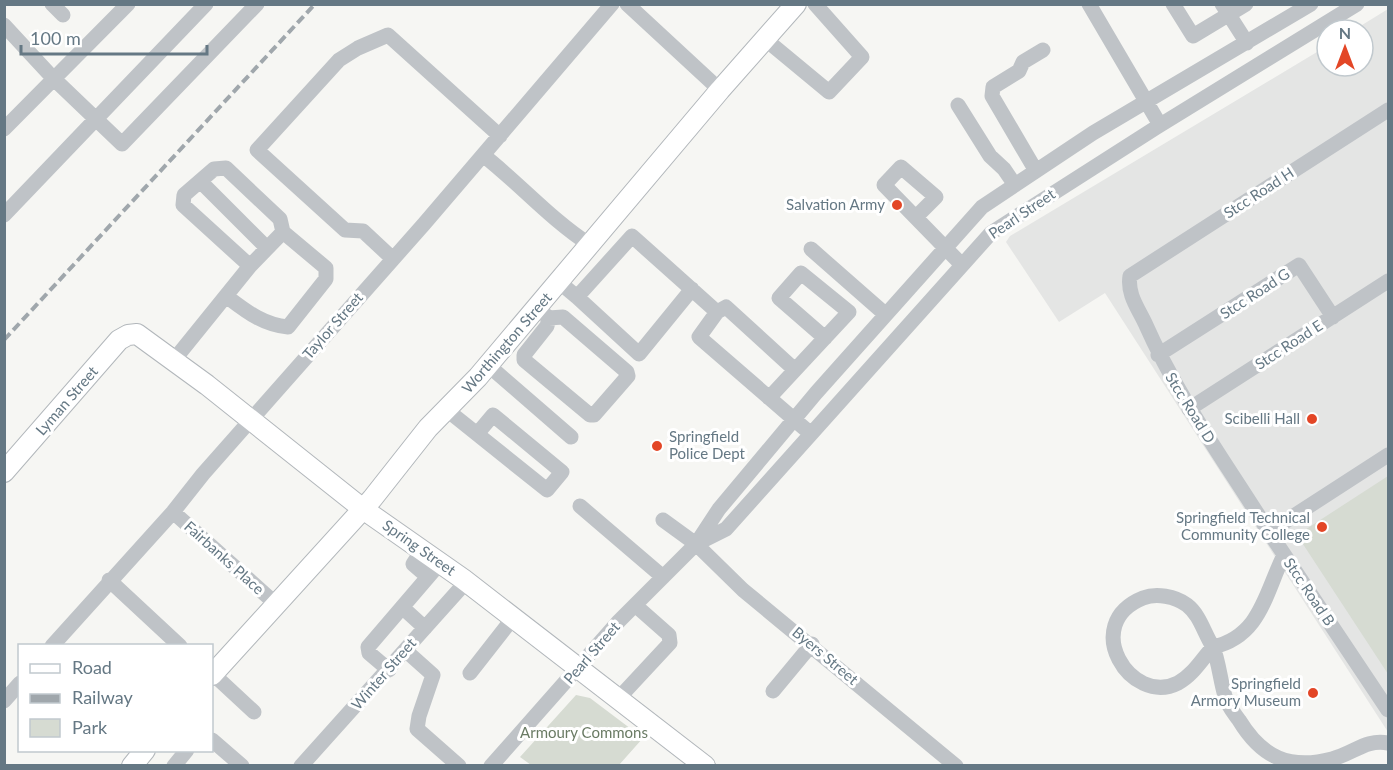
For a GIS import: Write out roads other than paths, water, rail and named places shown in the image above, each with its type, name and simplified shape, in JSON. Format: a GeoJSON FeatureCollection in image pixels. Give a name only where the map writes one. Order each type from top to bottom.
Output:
{"type":"FeatureCollection","features":[{"type":"Feature","properties":{"kind":"main road","name":"Worthington Street"},"geometry":{"type":"LineString","coordinates":[[213,674],[363,509],[428,428],[488,365],[543,313],[559,282],[720,90],[796,4]]}},
{"type":"Feature","properties":{"kind":"main road","name":"Spring Street"},"geometry":{"type":"LineString","coordinates":[[132,333],[143,337],[174,360],[363,509],[422,550],[434,570],[466,582],[617,700],[705,765]]}},
{"type":"Feature","properties":{"kind":"main road","name":"Lyman Street"},"geometry":{"type":"LineString","coordinates":[[4,472],[120,340],[132,333]]}},
{"type":"Feature","properties":{"kind":"street"},"geometry":{"type":"LineString","coordinates":[[4,129],[128,4]]}},
{"type":"Feature","properties":{"kind":"street"},"geometry":{"type":"LineString","coordinates":[[4,215],[206,4]]}},
{"type":"Feature","properties":{"kind":"street"},"geometry":{"type":"LineString","coordinates":[[4,25],[53,78],[122,144],[257,4]]}},
{"type":"Feature","properties":{"kind":"street"},"geometry":{"type":"LineString","coordinates":[[627,4],[720,90]]}},
{"type":"Feature","properties":{"kind":"street"},"geometry":{"type":"LineString","coordinates":[[765,39],[829,92],[862,57],[815,4]]}},
{"type":"Feature","properties":{"kind":"street"},"geometry":{"type":"LineString","coordinates":[[1089,4],[1160,125]]}},
{"type":"Feature","properties":{"kind":"street"},"geometry":{"type":"LineString","coordinates":[[1176,6],[1193,36],[1225,10],[1246,4]]}},
{"type":"Feature","properties":{"kind":"street","name":"Pearl Street"},"geometry":{"type":"LineString","coordinates":[[491,765],[634,605],[696,544],[719,509],[794,419],[982,207],[1147,102],[1311,4]]}},
{"type":"Feature","properties":{"kind":"street","name":"Pearl Street"},"geometry":{"type":"LineString","coordinates":[[696,544],[726,529],[991,233],[1160,125],[1357,4]]}},
{"type":"Feature","properties":{"kind":"street","name":"Taylor Street"},"geometry":{"type":"LineString","coordinates":[[53,644],[173,512],[203,474],[252,421],[500,136],[608,6]]}},
{"type":"Feature","properties":{"kind":"street"},"geometry":{"type":"LineString","coordinates":[[1225,10],[1247,43]]}},
{"type":"Feature","properties":{"kind":"street"},"geometry":{"type":"LineString","coordinates":[[393,258],[363,231],[345,230],[257,150],[339,60],[358,48],[388,35],[500,136]]}},
{"type":"Feature","properties":{"kind":"street"},"geometry":{"type":"LineString","coordinates":[[1036,171],[992,96],[993,87],[1019,71],[1023,62],[1043,50]]}},
{"type":"Feature","properties":{"kind":"street"},"geometry":{"type":"LineString","coordinates":[[958,105],[990,156],[1015,184]]}},
{"type":"Feature","properties":{"kind":"street","name":"Stcc Road H"},"geometry":{"type":"LineString","coordinates":[[1130,276],[1389,110]]}},
{"type":"Feature","properties":{"kind":"street"},"geometry":{"type":"LineString","coordinates":[[483,155],[503,170],[562,226],[590,245]]}},
{"type":"Feature","properties":{"kind":"street"},"geometry":{"type":"LineString","coordinates":[[226,296],[260,320],[274,326],[288,327],[326,279],[326,268],[283,232],[280,219],[226,168],[214,169],[184,195],[183,205],[250,266]]}},
{"type":"Feature","properties":{"kind":"street"},"geometry":{"type":"LineString","coordinates":[[200,181],[267,248]]}},
{"type":"Feature","properties":{"kind":"street"},"geometry":{"type":"LineString","coordinates":[[917,216],[944,249],[962,264]]}},
{"type":"Feature","properties":{"kind":"street"},"geometry":{"type":"LineString","coordinates":[[174,360],[250,266],[283,232]]}},
{"type":"Feature","properties":{"kind":"street"},"geometry":{"type":"LineString","coordinates":[[577,297],[632,236],[717,312]]}},
{"type":"Feature","properties":{"kind":"street"},"geometry":{"type":"LineString","coordinates":[[811,249],[885,314]]}},
{"type":"Feature","properties":{"kind":"street","name":"Stcc Road G"},"geometry":{"type":"LineString","coordinates":[[1158,355],[1299,265],[1333,317]]}},
{"type":"Feature","properties":{"kind":"street"},"geometry":{"type":"LineString","coordinates":[[769,398],[825,338],[849,312],[801,273],[779,298],[825,338]]}},
{"type":"Feature","properties":{"kind":"street","name":"Stcc Road D"},"geometry":{"type":"LineString","coordinates":[[1130,276],[1128,284],[1134,303],[1158,355],[1189,409],[1269,532]]}},
{"type":"Feature","properties":{"kind":"street","name":"Stcc Road E"},"geometry":{"type":"LineString","coordinates":[[1189,409],[1389,281]]}},
{"type":"Feature","properties":{"kind":"street"},"geometry":{"type":"LineString","coordinates":[[559,282],[639,354],[692,289]]}},
{"type":"Feature","properties":{"kind":"street"},"geometry":{"type":"LineString","coordinates":[[795,370],[726,307],[717,312],[699,337],[811,434]]}},
{"type":"Feature","properties":{"kind":"street"},"geometry":{"type":"LineString","coordinates":[[543,313],[563,316],[627,372],[628,376],[594,415],[590,415],[524,360],[524,356],[547,326],[543,313]]}},
{"type":"Feature","properties":{"kind":"street"},"geometry":{"type":"LineString","coordinates":[[488,365],[571,437]]}},
{"type":"Feature","properties":{"kind":"street"},"geometry":{"type":"LineString","coordinates":[[447,410],[477,434],[547,490],[562,472],[493,415],[477,434]]}},
{"type":"Feature","properties":{"kind":"street"},"geometry":{"type":"LineString","coordinates":[[1269,532],[1389,455]]}},
{"type":"Feature","properties":{"kind":"street"},"geometry":{"type":"LineString","coordinates":[[580,506],[663,577]]}},
{"type":"Feature","properties":{"kind":"street","name":"Fairbanks Place"},"geometry":{"type":"LineString","coordinates":[[173,512],[276,604]]}},
{"type":"Feature","properties":{"kind":"street","name":"Byers Street"},"geometry":{"type":"LineString","coordinates":[[663,520],[696,544],[743,590],[812,644],[956,765]]}},
{"type":"Feature","properties":{"kind":"street","name":"Stcc Road B"},"geometry":{"type":"LineString","coordinates":[[1269,532],[1389,710]]}},
{"type":"Feature","properties":{"kind":"street"},"geometry":{"type":"LineString","coordinates":[[1284,555],[1261,610],[1247,630],[1231,643],[1213,647],[1192,673],[1176,684],[1157,686],[1129,675],[1118,661],[1114,646],[1119,614],[1133,603],[1149,596],[1170,596],[1186,604],[1197,616],[1203,633],[1213,647],[1220,667],[1225,698],[1262,750],[1282,761],[1315,764],[1345,756],[1373,741],[1389,744]]}},
{"type":"Feature","properties":{"kind":"street"},"geometry":{"type":"LineString","coordinates":[[388,669],[369,653],[368,647],[434,570]]}},
{"type":"Feature","properties":{"kind":"street"},"geometry":{"type":"LineString","coordinates":[[110,580],[179,644]]}},
{"type":"Feature","properties":{"kind":"street","name":"Winter Street"},"geometry":{"type":"LineString","coordinates":[[301,765],[466,582]]}},
{"type":"Feature","properties":{"kind":"street"},"geometry":{"type":"LineString","coordinates":[[617,700],[670,643],[669,635],[634,605]]}},
{"type":"Feature","properties":{"kind":"street"},"geometry":{"type":"LineString","coordinates":[[402,607],[425,628]]}},
{"type":"Feature","properties":{"kind":"street"},"geometry":{"type":"LineString","coordinates":[[470,673],[513,618]]}},
{"type":"Feature","properties":{"kind":"street"},"geometry":{"type":"LineString","coordinates":[[773,691],[812,644]]}},
{"type":"Feature","properties":{"kind":"street"},"geometry":{"type":"LineString","coordinates":[[405,650],[433,675],[417,729],[459,765]]}},
{"type":"Feature","properties":{"kind":"street"},"geometry":{"type":"LineString","coordinates":[[213,676],[254,712]]}},
{"type":"Feature","properties":{"kind":"street"},"geometry":{"type":"LineString","coordinates":[[4,700],[18,685]]}},
{"type":"Feature","properties":{"kind":"street"},"geometry":{"type":"LineString","coordinates":[[213,741],[242,765]]}},
{"type":"Feature","properties":{"kind":"street"},"geometry":{"type":"LineString","coordinates":[[174,765],[185,752]]}},
{"type":"Feature","properties":{"kind":"railway"},"geometry":{"type":"LineString","coordinates":[[4,340],[315,4]]}},
{"type":"Feature","properties":{"kind":"place","name":"Salvation Army"},"geometry":{"type":"Point","coordinates":[897,205]}},
{"type":"Feature","properties":{"kind":"place","name":"Scibelli Hall"},"geometry":{"type":"Point","coordinates":[1312,419]}},
{"type":"Feature","properties":{"kind":"place","name":"Springfield Police Dept"},"geometry":{"type":"Point","coordinates":[657,446]}},
{"type":"Feature","properties":{"kind":"place","name":"Springfield Technical Community College"},"geometry":{"type":"Point","coordinates":[1322,527]}},
{"type":"Feature","properties":{"kind":"place","name":"Springfield Armory Museum"},"geometry":{"type":"Point","coordinates":[1313,693]}},
{"type":"Feature","properties":{"kind":"park label","name":"Armoury Commons"},"geometry":{"type":"Point","coordinates":[584,733]}}]}
